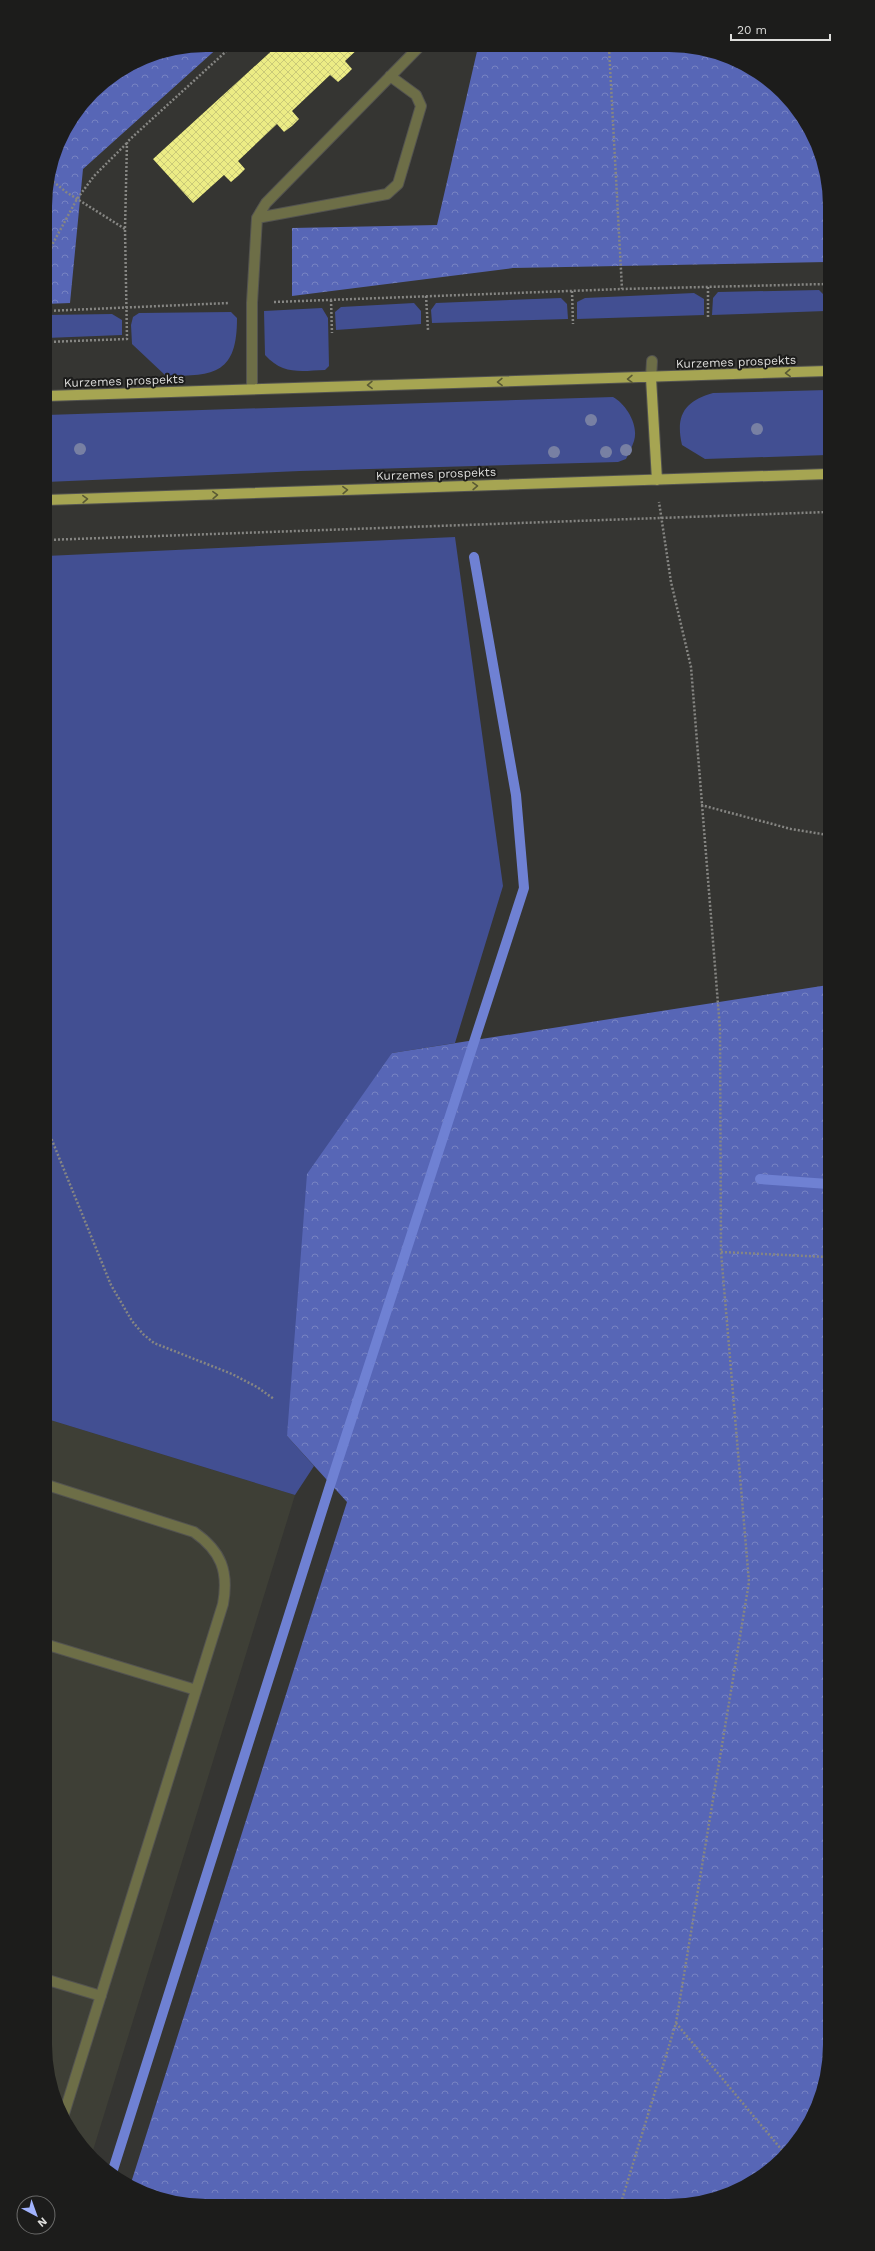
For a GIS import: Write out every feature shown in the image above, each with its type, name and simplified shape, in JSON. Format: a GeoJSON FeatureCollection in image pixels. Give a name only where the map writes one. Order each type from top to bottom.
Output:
{"type":"FeatureCollection","features":[{"type":"Feature","properties":{"kind":"main road","name":"Kurzemes prospekts"},"geometry":{"type":"LineString","coordinates":[[52,396],[651,378],[823,371]]}},
{"type":"Feature","properties":{"kind":"main road"},"geometry":{"type":"LineString","coordinates":[[651,378],[657,480]]}},
{"type":"Feature","properties":{"kind":"main road","name":"Kurzemes prospekts"},"geometry":{"type":"LineString","coordinates":[[52,500],[823,474]]}},
{"type":"Feature","properties":{"kind":"street"},"geometry":{"type":"LineString","coordinates":[[252,389],[252,302],[257,218],[266,203],[414,52]]}},
{"type":"Feature","properties":{"kind":"street"},"geometry":{"type":"LineString","coordinates":[[257,218],[387,194],[398,184],[421,106],[416,95],[390,76]]}},
{"type":"Feature","properties":{"kind":"street"},"geometry":{"type":"LineString","coordinates":[[651,378],[652,361]]}},
{"type":"Feature","properties":{"kind":"street"},"geometry":{"type":"LineString","coordinates":[[52,1487],[180,1526],[194,1532],[212,1547],[223,1568],[224,1594],[196,1690],[66,2108]]}},
{"type":"Feature","properties":{"kind":"street"},"geometry":{"type":"LineString","coordinates":[[52,1646],[196,1690]]}},
{"type":"Feature","properties":{"kind":"street"},"geometry":{"type":"LineString","coordinates":[[52,1981],[101,1996]]}},
{"type":"Feature","properties":{"kind":"path"},"geometry":{"type":"LineString","coordinates":[[52,247],[77,199],[94,176],[127,142],[225,52]]}},
{"type":"Feature","properties":{"kind":"path"},"geometry":{"type":"LineString","coordinates":[[609,52],[622,289]]}},
{"type":"Feature","properties":{"kind":"path"},"geometry":{"type":"LineString","coordinates":[[52,342],[126,339],[125,229],[127,142]]}},
{"type":"Feature","properties":{"kind":"path"},"geometry":{"type":"LineString","coordinates":[[54,182],[77,199],[125,229]]}},
{"type":"Feature","properties":{"kind":"path"},"geometry":{"type":"LineString","coordinates":[[52,311],[622,289],[823,284]]}},
{"type":"Feature","properties":{"kind":"path"},"geometry":{"type":"LineString","coordinates":[[708,287],[708,319]]}},
{"type":"Feature","properties":{"kind":"path"},"geometry":{"type":"LineString","coordinates":[[572,291],[573,324]]}},
{"type":"Feature","properties":{"kind":"path"},"geometry":{"type":"LineString","coordinates":[[426,296],[428,330]]}},
{"type":"Feature","properties":{"kind":"path"},"geometry":{"type":"LineString","coordinates":[[331,300],[332,333]]}},
{"type":"Feature","properties":{"kind":"path"},"geometry":{"type":"LineString","coordinates":[[622,2199],[676,2023],[749,1582],[720,1252],[720,1029],[691,666],[671,582],[660,518],[657,480]]}},
{"type":"Feature","properties":{"kind":"path"},"geometry":{"type":"LineString","coordinates":[[52,540],[823,512]]}},
{"type":"Feature","properties":{"kind":"path"},"geometry":{"type":"LineString","coordinates":[[701,806],[791,829],[823,834]]}},
{"type":"Feature","properties":{"kind":"path"},"geometry":{"type":"LineString","coordinates":[[52,1140],[111,1285],[132,1321],[143,1334],[154,1343],[232,1374],[257,1387],[274,1399]]}},
{"type":"Feature","properties":{"kind":"path"},"geometry":{"type":"LineString","coordinates":[[720,1252],[823,1257]]}},
{"type":"Feature","properties":{"kind":"path"},"geometry":{"type":"LineString","coordinates":[[676,2023],[782,2150]]}},
{"type":"Feature","properties":{"kind":"shaded area"},"geometry":{"type":"Polygon","coordinates":[[[819,290],[823,294],[823,311],[712,315],[713,298],[718,292],[819,290]]]}},
{"type":"Feature","properties":{"kind":"shaded area"},"geometry":{"type":"Polygon","coordinates":[[[694,293],[704,299],[704,315],[577,319],[577,302],[585,298],[694,293]]]}},
{"type":"Feature","properties":{"kind":"shaded area"},"geometry":{"type":"Polygon","coordinates":[[[561,298],[567,304],[568,319],[432,323],[431,310],[436,303],[561,298]]]}},
{"type":"Feature","properties":{"kind":"shaded area"},"geometry":{"type":"Polygon","coordinates":[[[414,303],[421,311],[421,324],[336,330],[335,312],[341,307],[414,303]]]}},
{"type":"Feature","properties":{"kind":"shaded area"},"geometry":{"type":"Polygon","coordinates":[[[322,308],[328,318],[329,366],[325,370],[300,371],[285,369],[278,366],[265,355],[264,311],[322,308]]]}},
{"type":"Feature","properties":{"kind":"shaded area"},"geometry":{"type":"Polygon","coordinates":[[[231,312],[237,318],[236,336],[233,350],[228,361],[220,368],[210,372],[198,375],[166,376],[132,344],[131,325],[133,317],[139,313],[231,312]]]}},
{"type":"Feature","properties":{"kind":"shaded area"},"geometry":{"type":"Polygon","coordinates":[[[112,314],[122,320],[122,335],[52,338],[52,315],[112,314]]]}},
{"type":"Feature","properties":{"kind":"shaded area"},"geometry":{"type":"Polygon","coordinates":[[[823,390],[823,455],[705,459],[682,445],[680,425],[681,417],[689,405],[703,396],[713,393],[823,390]]]}},
{"type":"Feature","properties":{"kind":"shaded area"},"geometry":{"type":"Polygon","coordinates":[[[613,397],[618,400],[627,410],[635,428],[635,435],[626,459],[618,462],[300,471],[52,482],[52,415],[613,397]]]}},
{"type":"Feature","properties":{"kind":"shaded area"},"geometry":{"type":"Polygon","coordinates":[[[455,537],[503,886],[455,1043],[392,1053],[287,1436],[314,1466],[295,1495],[52,1421],[52,556],[455,537]]]}},
{"type":"Feature","properties":{"kind":"shaded area"},"geometry":{"type":"Polygon","coordinates":[[[52,1421],[295,1495],[93,2150],[78,2130],[64,2104],[57,2085],[52,2055],[52,1421]]]}},
{"type":"Feature","properties":{"kind":"green space"},"geometry":{"type":"Polygon","coordinates":[[[213,52],[83,169],[70,303],[52,304],[52,196],[57,166],[73,129],[84,112],[97,97],[112,84],[138,68],[166,57],[186,53],[213,52]]]}},
{"type":"Feature","properties":{"kind":"green space"},"geometry":{"type":"Polygon","coordinates":[[[477,52],[679,52],[709,57],[737,68],[763,84],[778,97],[791,112],[807,138],[818,166],[823,196],[823,262],[513,268],[292,296],[292,228],[437,225],[477,52]]]}},
{"type":"Feature","properties":{"kind":"green space"},"geometry":{"type":"Polygon","coordinates":[[[823,986],[823,2055],[815,2094],[807,2113],[791,2139],[778,2154],[763,2167],[737,2183],[709,2194],[679,2199],[196,2199],[166,2194],[132,2180],[347,1502],[287,1436],[307,1174],[392,1053],[823,986]]]}},
{"type":"Feature","properties":{"kind":"building"},"geometry":{"type":"Polygon","coordinates":[[[270,52],[355,52],[345,61],[352,69],[345,76],[338,82],[330,75],[292,111],[299,119],[292,126],[284,132],[277,124],[238,161],[245,169],[238,176],[231,182],[224,175],[193,203],[153,159],[270,52]]]}},
{"type":"Feature","properties":{"kind":"waterway"},"geometry":{"type":"LineString","coordinates":[[114,2168],[334,1473],[524,888],[516,795],[474,557]]}},
{"type":"Feature","properties":{"kind":"waterway"},"geometry":{"type":"LineString","coordinates":[[760,1179],[823,1184]]}}]}
